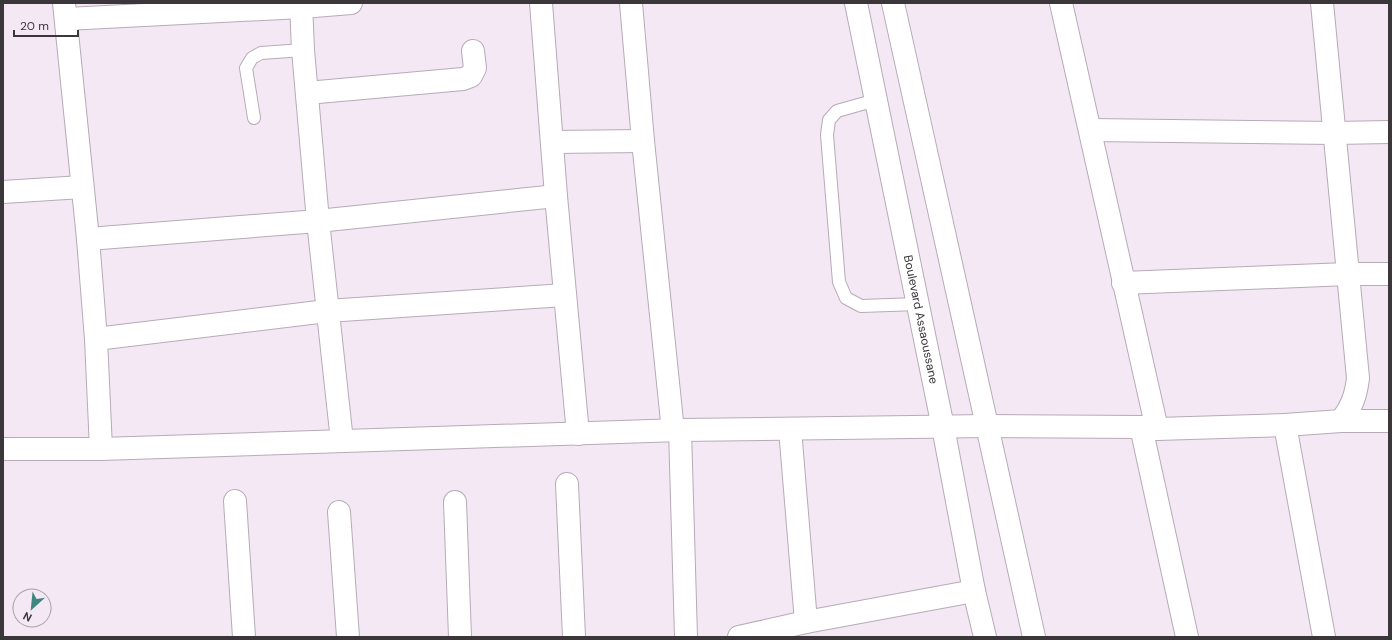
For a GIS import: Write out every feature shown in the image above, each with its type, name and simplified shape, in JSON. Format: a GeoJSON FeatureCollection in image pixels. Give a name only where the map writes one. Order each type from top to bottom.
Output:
{"type":"FeatureCollection","features":[{"type":"Feature","properties":{"kind":"street"},"geometry":{"type":"LineString","coordinates":[[101,449],[96,339],[88,239],[65,11],[351,3]]}},
{"type":"Feature","properties":{"kind":"street"},"geometry":{"type":"LineString","coordinates":[[541,3],[556,196],[578,434]]}},
{"type":"Feature","properties":{"kind":"street"},"geometry":{"type":"LineString","coordinates":[[631,3],[643,141],[676,431],[686,637]]}},
{"type":"Feature","properties":{"kind":"street","name":"Boulevard Assaoussane"},"geometry":{"type":"LineString","coordinates":[[856,3],[943,427],[974,591],[985,637]]}},
{"type":"Feature","properties":{"kind":"street"},"geometry":{"type":"LineString","coordinates":[[893,3],[1034,637]]}},
{"type":"Feature","properties":{"kind":"street"},"geometry":{"type":"LineString","coordinates":[[1061,3],[1123,283],[1187,637]]}},
{"type":"Feature","properties":{"kind":"street"},"geometry":{"type":"LineString","coordinates":[[1322,3],[1358,378],[1354,401],[1341,421]]}},
{"type":"Feature","properties":{"kind":"street"},"geometry":{"type":"LineString","coordinates":[[302,5],[303,50],[318,222],[342,441]]}},
{"type":"Feature","properties":{"kind":"street"},"geometry":{"type":"LineString","coordinates":[[307,93],[471,76],[474,68],[473,51]]}},
{"type":"Feature","properties":{"kind":"street"},"geometry":{"type":"LineString","coordinates":[[1090,130],[1334,133],[1389,132]]}},
{"type":"Feature","properties":{"kind":"street"},"geometry":{"type":"LineString","coordinates":[[552,142],[643,141]]}},
{"type":"Feature","properties":{"kind":"street"},"geometry":{"type":"LineString","coordinates":[[3,192],[82,187]]}},
{"type":"Feature","properties":{"kind":"street"},"geometry":{"type":"LineString","coordinates":[[88,239],[318,222],[556,196]]}},
{"type":"Feature","properties":{"kind":"street"},"geometry":{"type":"LineString","coordinates":[[1123,283],[1348,274],[1389,274]]}},
{"type":"Feature","properties":{"kind":"street"},"geometry":{"type":"LineString","coordinates":[[96,339],[328,311],[565,295]]}},
{"type":"Feature","properties":{"kind":"street"},"geometry":{"type":"LineString","coordinates":[[3,449],[101,449],[676,431],[987,426],[1149,428],[1285,425],[1341,421],[1389,422]]}},
{"type":"Feature","properties":{"kind":"street"},"geometry":{"type":"LineString","coordinates":[[1285,425],[1324,637]]}},
{"type":"Feature","properties":{"kind":"street"},"geometry":{"type":"LineString","coordinates":[[790,429],[806,622]]}},
{"type":"Feature","properties":{"kind":"street"},"geometry":{"type":"LineString","coordinates":[[567,484],[574,637]]}},
{"type":"Feature","properties":{"kind":"street"},"geometry":{"type":"LineString","coordinates":[[234,501],[244,637]]}},
{"type":"Feature","properties":{"kind":"street"},"geometry":{"type":"LineString","coordinates":[[455,502],[460,637]]}},
{"type":"Feature","properties":{"kind":"street"},"geometry":{"type":"LineString","coordinates":[[339,512],[348,637]]}},
{"type":"Feature","properties":{"kind":"street"},"geometry":{"type":"LineString","coordinates":[[738,637],[806,622],[974,591]]}},
{"type":"Feature","properties":{"kind":"lane"},"geometry":{"type":"LineString","coordinates":[[254,118],[246,68],[252,58],[261,53],[303,50]]}},
{"type":"Feature","properties":{"kind":"lane"},"geometry":{"type":"LineString","coordinates":[[876,100],[838,111],[829,120],[827,135],[839,282],[846,298],[861,306],[918,304]]}}]}
